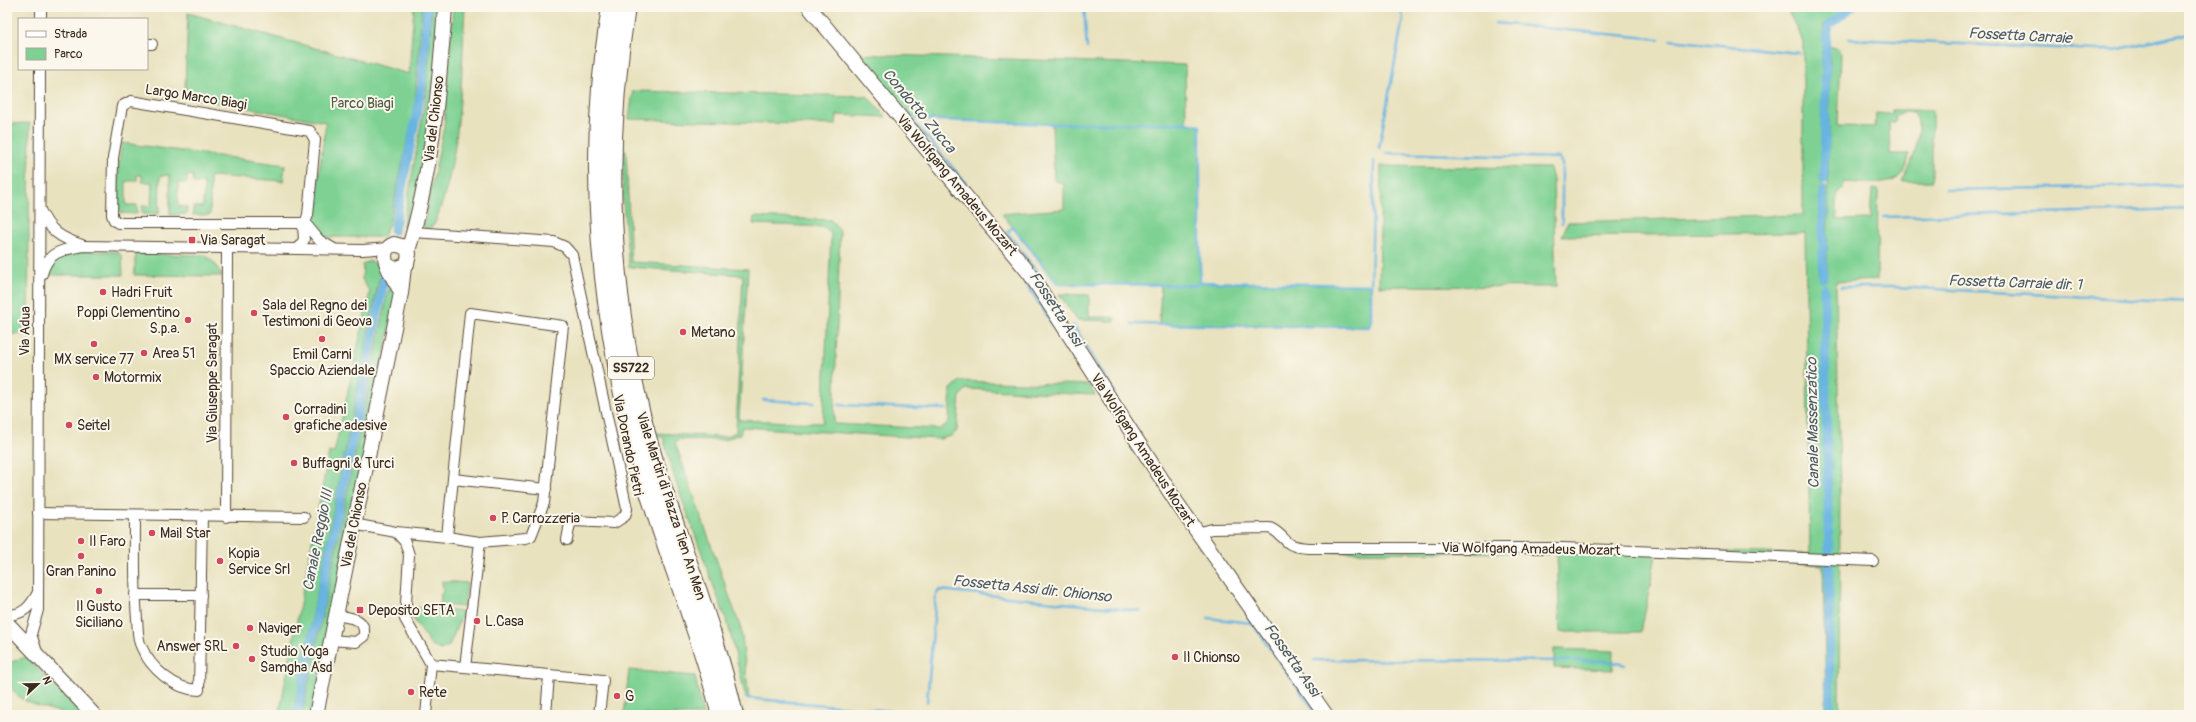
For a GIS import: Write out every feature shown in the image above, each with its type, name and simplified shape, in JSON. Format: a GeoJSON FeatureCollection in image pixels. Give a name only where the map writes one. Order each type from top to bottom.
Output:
{"type":"FeatureCollection","features":[{"type":"Feature","properties":{"kind":"highway","name":"Viale Martiri di Piazza Tien An Men"},"geometry":{"type":"LineString","coordinates":[[611,7],[601,100],[598,177],[601,249],[611,332],[623,396],[643,471],[697,628],[713,681],[721,715]]}},
{"type":"Feature","properties":{"kind":"highway","name":"Viale Martiri di Piazza Tien An Men"},"geometry":{"type":"LineString","coordinates":[[626,7],[616,77],[612,161],[612,211],[622,315],[645,427],[661,482],[713,633],[734,715]]}},
{"type":"Feature","properties":{"kind":"highway","name":"SS722"},"geometry":{"type":"LineString","coordinates":[[713,681],[715,715]]}},
{"type":"Feature","properties":{"kind":"main road","name":"Via del Chionso"},"geometry":{"type":"LineString","coordinates":[[414,230],[434,135],[445,7]]}},
{"type":"Feature","properties":{"kind":"main road","name":"Via Wolfgang Amadeus Mozart"},"geometry":{"type":"LineString","coordinates":[[809,7],[1030,274],[1197,534],[1326,715]]}},
{"type":"Feature","properties":{"kind":"main road"},"geometry":{"type":"LineString","coordinates":[[401,293],[393,254],[414,230]]}},
{"type":"Feature","properties":{"kind":"main road","name":"Via del Chionso"},"geometry":{"type":"LineString","coordinates":[[316,715],[353,524],[401,293],[404,267],[409,258],[393,254]]}},
{"type":"Feature","properties":{"kind":"main road"},"geometry":{"type":"LineString","coordinates":[[7,623],[94,715]]}},
{"type":"Feature","properties":{"kind":"main road"},"geometry":{"type":"LineString","coordinates":[[7,628],[38,660],[40,658]]}},
{"type":"Feature","properties":{"kind":"street"},"geometry":{"type":"LineString","coordinates":[[41,7],[41,18]]}},
{"type":"Feature","properties":{"kind":"street","name":"Via Adua"},"geometry":{"type":"LineString","coordinates":[[40,70],[40,210],[38,246],[40,282],[38,610],[31,634],[40,658]]}},
{"type":"Feature","properties":{"kind":"street","name":"Largo Marco Biagi"},"geometry":{"type":"LineString","coordinates":[[297,249],[304,240],[303,226],[305,223],[308,215],[315,140],[310,131],[131,101],[122,106],[113,158],[112,216],[118,223],[305,223]]}},
{"type":"Feature","properties":{"kind":"street"},"geometry":{"type":"LineString","coordinates":[[40,210],[52,230],[64,239],[83,246]]}},
{"type":"Feature","properties":{"kind":"street"},"geometry":{"type":"LineString","coordinates":[[305,223],[319,240],[336,250]]}},
{"type":"Feature","properties":{"kind":"street"},"geometry":{"type":"LineString","coordinates":[[39,233],[46,229],[52,230]]}},
{"type":"Feature","properties":{"kind":"street","name":"Via Dorando Pietri"},"geometry":{"type":"LineString","coordinates":[[414,230],[554,242],[565,246],[572,256],[627,509],[625,516],[614,523],[575,521],[570,523],[567,540]]}},
{"type":"Feature","properties":{"kind":"street"},"geometry":{"type":"LineString","coordinates":[[38,246],[43,250],[56,253],[83,246],[363,250],[393,254]]}},
{"type":"Feature","properties":{"kind":"street","name":"Via Giuseppe Saragat"},"geometry":{"type":"LineString","coordinates":[[226,517],[227,248]]}},
{"type":"Feature","properties":{"kind":"street"},"geometry":{"type":"LineString","coordinates":[[40,282],[45,264],[56,253]]}},
{"type":"Feature","properties":{"kind":"street"},"geometry":{"type":"LineString","coordinates":[[353,524],[396,532],[480,542],[526,538],[531,536],[544,503],[563,326],[470,313],[447,537]]}},
{"type":"Feature","properties":{"kind":"street"},"geometry":{"type":"LineString","coordinates":[[453,479],[546,489]]}},
{"type":"Feature","properties":{"kind":"street"},"geometry":{"type":"LineString","coordinates":[[38,513],[304,517]]}},
{"type":"Feature","properties":{"kind":"street"},"geometry":{"type":"LineString","coordinates":[[135,515],[135,595],[140,645],[147,657],[171,681],[191,690],[199,690],[202,516]]}},
{"type":"Feature","properties":{"kind":"street","name":"Via Wolfgang Amadeus Mozart"},"geometry":{"type":"LineString","coordinates":[[1197,534],[1212,529],[1270,528],[1276,531],[1292,546],[1308,548],[1577,549],[1873,561]]}},
{"type":"Feature","properties":{"kind":"street"},"geometry":{"type":"LineString","coordinates":[[396,532],[405,542],[409,555],[406,624],[431,664],[429,715]]}},
{"type":"Feature","properties":{"kind":"street"},"geometry":{"type":"LineString","coordinates":[[465,667],[480,542]]}},
{"type":"Feature","properties":{"kind":"street"},"geometry":{"type":"LineString","coordinates":[[7,614],[16,614],[28,608],[37,594]]}},
{"type":"Feature","properties":{"kind":"street"},"geometry":{"type":"LineString","coordinates":[[135,595],[201,594]]}},
{"type":"Feature","properties":{"kind":"street"},"geometry":{"type":"LineString","coordinates":[[331,640],[356,642],[364,636],[363,624],[359,619],[336,615]]}},
{"type":"Feature","properties":{"kind":"street"},"geometry":{"type":"LineString","coordinates":[[431,664],[603,680],[599,715]]}},
{"type":"Feature","properties":{"kind":"street"},"geometry":{"type":"LineString","coordinates":[[546,715],[549,675]]}},
{"type":"Feature","properties":{"kind":"green space","name":"Parco Biagi"},"geometry":{"type":"Polygon","coordinates":[[[414,7],[422,7],[415,106],[389,225],[387,226],[384,237],[322,237],[312,223],[326,122],[181,96],[185,89],[188,13],[409,74],[414,7]]]}},
{"type":"Feature","properties":{"kind":"green space"},"geometry":{"type":"Polygon","coordinates":[[[432,7],[440,7],[433,109],[412,222],[403,226],[426,96],[432,7]]]}},
{"type":"Feature","properties":{"kind":"green space"},"geometry":{"type":"Polygon","coordinates":[[[453,7],[465,7],[461,89],[455,145],[443,200],[434,225],[427,229],[424,228],[424,223],[444,127],[453,7]]]}},
{"type":"Feature","properties":{"kind":"green space"},"geometry":{"type":"Polygon","coordinates":[[[1786,7],[1804,7],[1815,10],[1849,7],[1824,25],[1823,35],[1826,40],[1826,46],[1822,50],[1820,271],[1822,276],[1825,276],[1827,271],[1830,55],[1827,46],[1837,48],[1841,54],[1838,126],[1875,127],[1876,113],[1892,114],[1892,110],[1932,110],[1932,181],[1902,181],[1909,169],[1913,157],[1918,131],[1918,121],[1915,115],[1913,113],[1904,112],[1896,115],[1895,123],[1889,123],[1890,154],[1909,154],[1906,166],[1901,175],[1886,183],[1876,184],[1844,182],[1843,188],[1837,193],[1837,220],[1870,219],[1872,189],[1878,190],[1877,280],[1836,282],[1840,489],[1839,715],[1826,715],[1823,565],[1656,555],[1641,632],[1560,632],[1557,553],[1328,552],[1328,543],[1810,554],[1805,233],[1562,236],[1568,222],[1803,215],[1803,41],[1786,7]]]}},
{"type":"Feature","properties":{"kind":"green space"},"geometry":{"type":"Polygon","coordinates":[[[857,54],[1185,65],[1186,123],[1200,126],[1200,282],[1371,285],[1371,323],[1369,327],[1159,324],[1161,285],[1058,284],[1002,214],[1064,209],[1064,184],[1054,180],[1052,124],[914,119],[857,54]]]}},
{"type":"Feature","properties":{"kind":"green space"},"geometry":{"type":"Polygon","coordinates":[[[633,91],[867,96],[886,117],[837,115],[836,125],[629,119],[633,91]]]}},
{"type":"Feature","properties":{"kind":"green space"},"geometry":{"type":"Polygon","coordinates":[[[30,123],[28,334],[7,334],[7,124],[30,123]]]}},
{"type":"Feature","properties":{"kind":"green space"},"geometry":{"type":"Polygon","coordinates":[[[122,143],[285,165],[283,181],[210,176],[210,215],[193,215],[193,207],[203,207],[204,183],[193,183],[193,175],[187,176],[187,183],[178,183],[178,206],[187,207],[187,214],[170,215],[170,175],[160,176],[159,214],[142,214],[142,206],[151,206],[152,182],[142,182],[142,175],[137,175],[137,181],[126,181],[126,205],[137,205],[137,214],[121,213],[118,207],[118,169],[122,143]]]}},
{"type":"Feature","properties":{"kind":"green space"},"geometry":{"type":"Polygon","coordinates":[[[623,151],[626,151],[631,262],[748,269],[739,420],[823,423],[831,234],[825,227],[753,224],[754,217],[831,220],[840,230],[834,424],[940,429],[949,422],[951,389],[960,381],[1089,385],[1095,395],[966,389],[960,396],[957,431],[951,436],[940,439],[742,427],[740,434],[724,440],[678,439],[675,443],[741,629],[749,698],[746,698],[729,628],[675,480],[663,437],[658,437],[656,433],[725,437],[736,432],[743,275],[629,267],[623,202],[623,151]]]}},
{"type":"Feature","properties":{"kind":"green space"},"geometry":{"type":"Polygon","coordinates":[[[1381,166],[1550,168],[1553,180],[1556,287],[1379,286],[1381,166]]]}},
{"type":"Feature","properties":{"kind":"green space"},"geometry":{"type":"Polygon","coordinates":[[[77,251],[118,252],[122,256],[123,275],[47,275],[54,261],[62,256],[77,251]]]}},
{"type":"Feature","properties":{"kind":"green space"},"geometry":{"type":"Polygon","coordinates":[[[136,254],[205,255],[215,264],[222,276],[134,275],[136,254]]]}},
{"type":"Feature","properties":{"kind":"green space"},"geometry":{"type":"Polygon","coordinates":[[[370,261],[381,267],[383,274],[379,279],[293,715],[279,715],[329,452],[334,453],[370,292],[362,279],[363,264],[370,261]]]}},
{"type":"Feature","properties":{"kind":"green space"},"geometry":{"type":"Polygon","coordinates":[[[392,285],[397,293],[312,715],[302,715],[388,291],[392,285]]]}},
{"type":"Feature","properties":{"kind":"green space"},"geometry":{"type":"Polygon","coordinates":[[[1059,294],[1089,295],[1089,317],[1114,317],[1115,321],[1077,320],[1059,294]]]}},
{"type":"Feature","properties":{"kind":"green space"},"geometry":{"type":"Polygon","coordinates":[[[442,581],[467,583],[464,607],[440,605],[441,594],[443,592],[442,581]]]}},
{"type":"Feature","properties":{"kind":"green space"},"geometry":{"type":"Polygon","coordinates":[[[413,607],[463,612],[449,646],[440,650],[431,645],[412,617],[413,607]]]}},
{"type":"Feature","properties":{"kind":"green space"},"geometry":{"type":"Polygon","coordinates":[[[1554,649],[1614,651],[1613,670],[1554,668],[1554,649]]]}},
{"type":"Feature","properties":{"kind":"green space"},"geometry":{"type":"Polygon","coordinates":[[[26,657],[83,715],[63,715],[59,712],[32,704],[17,695],[12,689],[8,680],[7,670],[11,662],[26,657]]]}},
{"type":"Feature","properties":{"kind":"green space"},"geometry":{"type":"Polygon","coordinates":[[[629,670],[695,676],[703,715],[624,715],[629,670]]]}},
{"type":"Feature","properties":{"kind":"waterway","name":"Canale Reggio III"},"geometry":{"type":"LineString","coordinates":[[394,230],[422,86],[427,7]]}},
{"type":"Feature","properties":{"kind":"waterway"},"geometry":{"type":"LineString","coordinates":[[1084,7],[1087,48]]}},
{"type":"Feature","properties":{"kind":"waterway"},"geometry":{"type":"LineString","coordinates":[[1379,148],[1403,18],[1400,7]]}},
{"type":"Feature","properties":{"kind":"waterway","name":"Canale Massenzatico"},"geometry":{"type":"LineString","coordinates":[[1826,40],[1829,25],[1852,7]]}},
{"type":"Feature","properties":{"kind":"waterway"},"geometry":{"type":"LineString","coordinates":[[1495,23],[1659,39]]}},
{"type":"Feature","properties":{"kind":"waterway","name":"Fossetta Carraie"},"geometry":{"type":"LineString","coordinates":[[1849,39],[2115,50],[2189,33]]}},
{"type":"Feature","properties":{"kind":"waterway"},"geometry":{"type":"LineString","coordinates":[[2189,38],[2189,43]]}},
{"type":"Feature","properties":{"kind":"waterway"},"geometry":{"type":"LineString","coordinates":[[1670,40],[1799,53]]}},
{"type":"Feature","properties":{"kind":"waterway","name":"Canale Massenzatico"},"geometry":{"type":"LineString","coordinates":[[1824,180],[1826,46]]}},
{"type":"Feature","properties":{"kind":"waterway","name":"Condotto Zucca"},"geometry":{"type":"LineString","coordinates":[[898,104],[966,183]]}},
{"type":"Feature","properties":{"kind":"waterway"},"geometry":{"type":"LineString","coordinates":[[911,119],[1052,124],[1186,123],[1200,126],[1200,282]]}},
{"type":"Feature","properties":{"kind":"waterway"},"geometry":{"type":"LineString","coordinates":[[1386,153],[1559,158],[1562,164],[1562,223]]}},
{"type":"Feature","properties":{"kind":"waterway"},"geometry":{"type":"LineString","coordinates":[[1371,288],[1374,161]]}},
{"type":"Feature","properties":{"kind":"waterway"},"geometry":{"type":"LineString","coordinates":[[1946,190],[2189,185]]}},
{"type":"Feature","properties":{"kind":"waterway","name":"Canale Massenzatico"},"geometry":{"type":"LineString","coordinates":[[1823,190],[1823,278]]}},
{"type":"Feature","properties":{"kind":"waterway"},"geometry":{"type":"LineString","coordinates":[[1883,217],[2189,209]]}},
{"type":"Feature","properties":{"kind":"waterway"},"geometry":{"type":"LineString","coordinates":[[1048,287],[1007,232],[1013,227],[1058,284],[1197,285],[1200,282],[1371,285]]}},
{"type":"Feature","properties":{"kind":"waterway","name":"Fossetta Assi"},"geometry":{"type":"LineString","coordinates":[[1018,271],[1075,359]]}},
{"type":"Feature","properties":{"kind":"waterway","name":"Canale Reggio III"},"geometry":{"type":"LineString","coordinates":[[297,715],[385,276]]}},
{"type":"Feature","properties":{"kind":"waterway","name":"Fossetta Carraie dir. 1"},"geometry":{"type":"LineString","coordinates":[[1841,287],[1895,287],[2189,302]]}},
{"type":"Feature","properties":{"kind":"waterway","name":"Canale Massenzatico"},"geometry":{"type":"LineString","coordinates":[[1824,288],[1829,557]]}},
{"type":"Feature","properties":{"kind":"waterway"},"geometry":{"type":"LineString","coordinates":[[1132,324],[1369,327],[1371,323],[1371,290]]}},
{"type":"Feature","properties":{"kind":"waterway","name":"Condotto Zucca"},"geometry":{"type":"LineString","coordinates":[[1073,325],[1115,393]]}},
{"type":"Feature","properties":{"kind":"waterway","name":"Fossetta Assi"},"geometry":{"type":"LineString","coordinates":[[1079,365],[1092,386]]}},
{"type":"Feature","properties":{"kind":"waterway"},"geometry":{"type":"LineString","coordinates":[[763,400],[814,403]]}},
{"type":"Feature","properties":{"kind":"waterway"},"geometry":{"type":"LineString","coordinates":[[839,405],[946,409]]}},
{"type":"Feature","properties":{"kind":"waterway","name":"Canale Massenzatico"},"geometry":{"type":"LineString","coordinates":[[1829,562],[1830,715]]}},
{"type":"Feature","properties":{"kind":"waterway","name":"Fossetta Assi dir. Chionso"},"geometry":{"type":"LineString","coordinates":[[927,702],[936,594],[940,590],[1140,611]]}},
{"type":"Feature","properties":{"kind":"waterway","name":"Fossetta Assi"},"geometry":{"type":"LineString","coordinates":[[1248,617],[1317,715]]}},
{"type":"Feature","properties":{"kind":"waterway","name":"Fossetta Assi dir. Chionso"},"geometry":{"type":"LineString","coordinates":[[1208,618],[1251,623]]}},
{"type":"Feature","properties":{"kind":"waterway"},"geometry":{"type":"LineString","coordinates":[[1314,660],[1608,661],[1625,665]]}},
{"type":"Feature","properties":{"kind":"waterway","name":"Fossetta Assi dir. Chionso"},"geometry":{"type":"LineString","coordinates":[[746,698],[926,714],[926,710]]}},
{"type":"Feature","properties":{"kind":"place","name":"Via Saragat"},"geometry":{"type":"Point","coordinates":[192,240]}},
{"type":"Feature","properties":{"kind":"place","name":"Hadri Fruit"},"geometry":{"type":"Point","coordinates":[103,292]}},
{"type":"Feature","properties":{"kind":"place","name":"Sala del Regno dei Testimoni di Geova"},"geometry":{"type":"Point","coordinates":[254,313]}},
{"type":"Feature","properties":{"kind":"place","name":"Poppi Clementino S.p.a."},"geometry":{"type":"Point","coordinates":[188,320]}},
{"type":"Feature","properties":{"kind":"place","name":"Metano"},"geometry":{"type":"Point","coordinates":[683,332]}},
{"type":"Feature","properties":{"kind":"place","name":"Emil Carni Spaccio Aziendale"},"geometry":{"type":"Point","coordinates":[322,339]}},
{"type":"Feature","properties":{"kind":"place","name":"MX service 77"},"geometry":{"type":"Point","coordinates":[94,344]}},
{"type":"Feature","properties":{"kind":"place","name":"Area 51"},"geometry":{"type":"Point","coordinates":[144,353]}},
{"type":"Feature","properties":{"kind":"place","name":"Motormix"},"geometry":{"type":"Point","coordinates":[96,377]}},
{"type":"Feature","properties":{"kind":"place","name":"Corradini grafiche adesive"},"geometry":{"type":"Point","coordinates":[286,417]}},
{"type":"Feature","properties":{"kind":"place","name":"Seitel"},"geometry":{"type":"Point","coordinates":[69,425]}},
{"type":"Feature","properties":{"kind":"place","name":"Buffagni & Turci"},"geometry":{"type":"Point","coordinates":[294,463]}},
{"type":"Feature","properties":{"kind":"place","name":"P. Carrozzeria"},"geometry":{"type":"Point","coordinates":[493,518]}},
{"type":"Feature","properties":{"kind":"place","name":"Mail Star"},"geometry":{"type":"Point","coordinates":[152,533]}},
{"type":"Feature","properties":{"kind":"place","name":"Il Faro"},"geometry":{"type":"Point","coordinates":[81,541]}},
{"type":"Feature","properties":{"kind":"place","name":"Gran Panino"},"geometry":{"type":"Point","coordinates":[81,556]}},
{"type":"Feature","properties":{"kind":"place","name":"Kopia Service Srl"},"geometry":{"type":"Point","coordinates":[220,561]}},
{"type":"Feature","properties":{"kind":"place","name":"Il Gusto Siciliano"},"geometry":{"type":"Point","coordinates":[99,591]}},
{"type":"Feature","properties":{"kind":"place","name":"Deposito SETA"},"geometry":{"type":"Point","coordinates":[360,610]}},
{"type":"Feature","properties":{"kind":"place","name":"L.Casa"},"geometry":{"type":"Point","coordinates":[477,621]}},
{"type":"Feature","properties":{"kind":"place","name":"Naviger"},"geometry":{"type":"Point","coordinates":[250,628]}},
{"type":"Feature","properties":{"kind":"place","name":"Answer SRL"},"geometry":{"type":"Point","coordinates":[236,646]}},
{"type":"Feature","properties":{"kind":"place","name":"Il Chionso"},"geometry":{"type":"Point","coordinates":[1175,657]}},
{"type":"Feature","properties":{"kind":"place","name":"Studio Yoga Samgha Asd"},"geometry":{"type":"Point","coordinates":[252,659]}},
{"type":"Feature","properties":{"kind":"place","name":"Rete"},"geometry":{"type":"Point","coordinates":[411,692]}},
{"type":"Feature","properties":{"kind":"place","name":"G"},"geometry":{"type":"Point","coordinates":[617,696]}}]}
